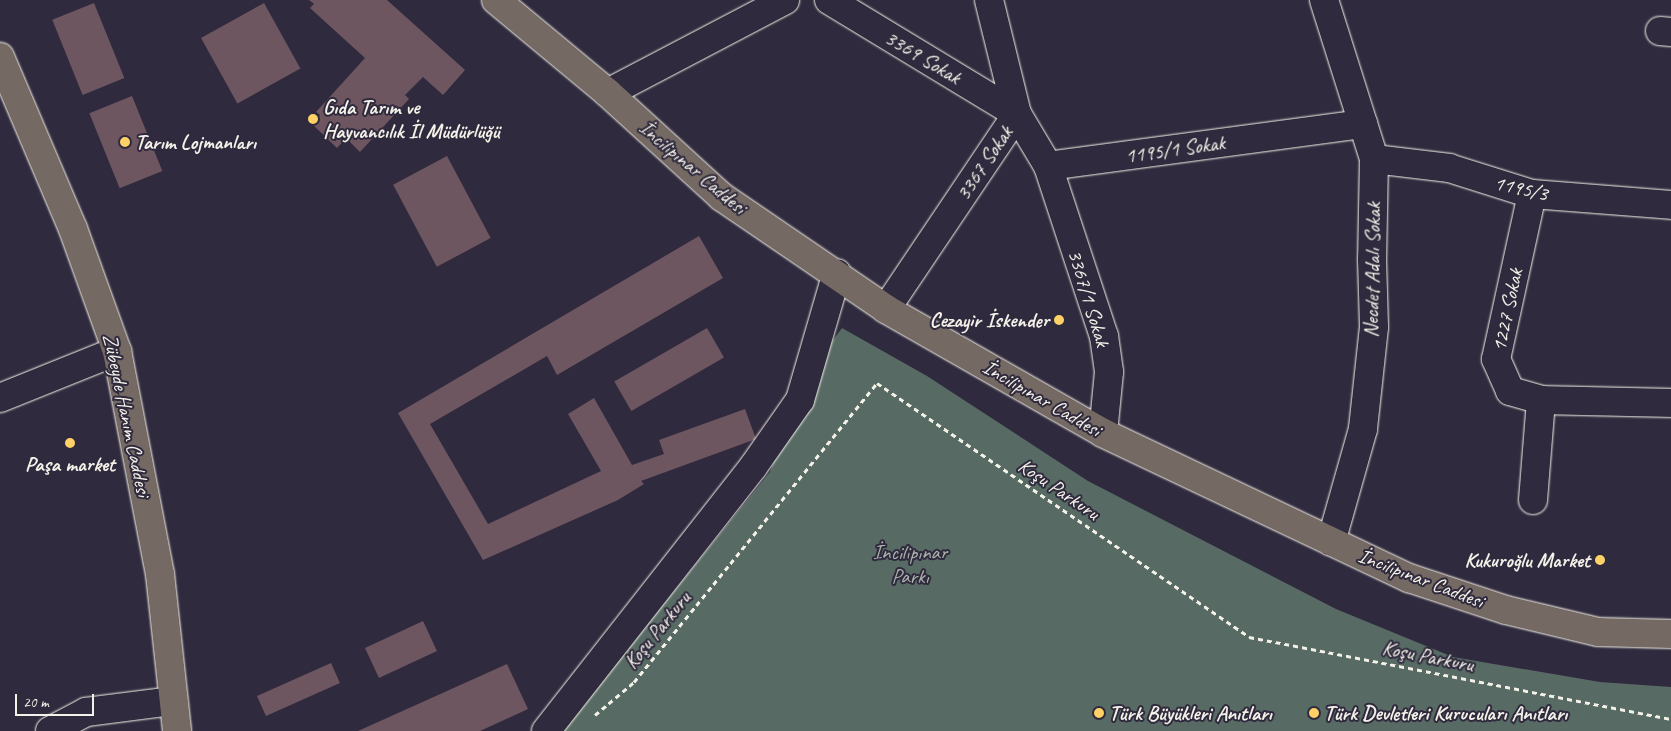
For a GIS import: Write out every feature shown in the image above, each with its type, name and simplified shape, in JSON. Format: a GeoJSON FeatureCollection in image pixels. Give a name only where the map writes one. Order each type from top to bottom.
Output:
{"type":"FeatureCollection","features":[{"type":"Feature","properties":{"kind":"main road","name":"İncilipınar Caddesi"},"geometry":{"type":"LineString","coordinates":[[496,0],[608,93],[722,197],[837,273],[886,309],[1103,434],[1409,578],[1506,610],[1598,632],[1671,634]]}},
{"type":"Feature","properties":{"kind":"main road","name":"Zübeyde Hanım Caddesi"},"geometry":{"type":"LineString","coordinates":[[2,67],[73,229],[118,351],[160,574],[172,701],[177,731]]}},
{"type":"Feature","properties":{"kind":"street"},"geometry":{"type":"LineString","coordinates":[[608,93],[786,0]]}},
{"type":"Feature","properties":{"kind":"street","name":"3369 Sokak"},"geometry":{"type":"LineString","coordinates":[[829,0],[1017,114]]}},
{"type":"Feature","properties":{"kind":"street","name":"Necdet Adalı Sokak"},"geometry":{"type":"LineString","coordinates":[[1324,0],[1374,159],[1372,259],[1374,327],[1363,429],[1331,542]]}},
{"type":"Feature","properties":{"kind":"street","name":"3367 Sokak"},"geometry":{"type":"LineString","coordinates":[[886,309],[1017,114],[992,1]]}},
{"type":"Feature","properties":{"kind":"street"},"geometry":{"type":"LineString","coordinates":[[1017,114],[1048,166]]}},
{"type":"Feature","properties":{"kind":"street","name":"1195/1 Sokak"},"geometry":{"type":"LineString","coordinates":[[1048,166],[1363,124]]}},
{"type":"Feature","properties":{"kind":"street","name":"1195/3"},"geometry":{"type":"LineString","coordinates":[[1374,159],[1449,168],[1532,194],[1671,205]]}},
{"type":"Feature","properties":{"kind":"street","name":"3367/1 Sokak"},"geometry":{"type":"LineString","coordinates":[[1048,166],[1104,336],[1109,372],[1103,434]]}},
{"type":"Feature","properties":{"kind":"street","name":"1227 Sokak"},"geometry":{"type":"LineString","coordinates":[[1532,194],[1496,359],[1510,391],[1541,400],[1671,403]]}},
{"type":"Feature","properties":{"kind":"street"},"geometry":{"type":"LineString","coordinates":[[546,731],[753,467],[800,400],[837,273]]}},
{"type":"Feature","properties":{"kind":"street"},"geometry":{"type":"LineString","coordinates":[[0,398],[118,351]]}},
{"type":"Feature","properties":{"kind":"street"},"geometry":{"type":"LineString","coordinates":[[1533,500],[1541,400]]}},
{"type":"Feature","properties":{"kind":"street"},"geometry":{"type":"LineString","coordinates":[[50,731],[86,712],[172,701]]}},
{"type":"Feature","properties":{"kind":"path","name":"Koşu Parkuru"},"geometry":{"type":"LineString","coordinates":[[591,719],[634,682],[877,383],[1249,637],[1671,719]]}},
{"type":"Feature","properties":{"kind":"green space","name":"İncilipınar Parkı"},"geometry":{"type":"Polygon","coordinates":[[[842,328],[927,376],[1088,481],[1336,609],[1453,657],[1600,682],[1671,687],[1671,731],[561,731],[770,472],[804,379],[842,328]]]}},
{"type":"Feature","properties":{"kind":"building"},"geometry":{"type":"Polygon","coordinates":[[[309,0],[387,0],[465,70],[443,95],[423,77],[405,95],[409,99],[360,152],[346,138],[337,148],[312,124],[320,115],[316,112],[365,58],[310,8],[314,4],[309,0]]]}},
{"type":"Feature","properties":{"kind":"building","name":"Tarım Lojmanları"},"geometry":{"type":"Polygon","coordinates":[[[94,3],[124,78],[83,95],[52,20],[94,3]]]}},
{"type":"Feature","properties":{"kind":"building"},"geometry":{"type":"Polygon","coordinates":[[[264,3],[300,69],[237,104],[201,38],[264,3]]]}},
{"type":"Feature","properties":{"kind":"building","name":"Tarım Lojmanları"},"geometry":{"type":"Polygon","coordinates":[[[132,96],[162,171],[120,188],[89,113],[132,96]]]}},
{"type":"Feature","properties":{"kind":"building"},"geometry":{"type":"Polygon","coordinates":[[[447,156],[491,238],[437,267],[393,185],[447,156]]]}},
{"type":"Feature","properties":{"kind":"building"},"geometry":{"type":"Polygon","coordinates":[[[699,236],[723,278],[557,375],[547,356],[430,424],[488,524],[601,471],[568,414],[594,398],[632,465],[664,454],[659,440],[745,409],[756,439],[641,481],[644,484],[618,500],[483,560],[398,413],[699,236]]]}},
{"type":"Feature","properties":{"kind":"building"},"geometry":{"type":"Polygon","coordinates":[[[707,328],[724,357],[631,411],[614,382],[707,328]]]}},
{"type":"Feature","properties":{"kind":"building"},"geometry":{"type":"Polygon","coordinates":[[[423,621],[437,651],[379,678],[365,648],[423,621]]]}},
{"type":"Feature","properties":{"kind":"building"},"geometry":{"type":"Polygon","coordinates":[[[331,663],[340,683],[266,716],[257,696],[331,663]]]}},
{"type":"Feature","properties":{"kind":"building"},"geometry":{"type":"Polygon","coordinates":[[[507,664],[528,709],[480,731],[358,731],[507,664]]]}},
{"type":"Feature","properties":{"kind":"place","name":"Gıda Tarım ve Hayvancılık İl Müdürlüğü"},"geometry":{"type":"Point","coordinates":[313,119]}},
{"type":"Feature","properties":{"kind":"place","name":"Tarım Lojmanları"},"geometry":{"type":"Point","coordinates":[125,142]}},
{"type":"Feature","properties":{"kind":"place","name":"Cezayir İskender"},"geometry":{"type":"Point","coordinates":[1059,320]}},
{"type":"Feature","properties":{"kind":"place","name":"Paşa market"},"geometry":{"type":"Point","coordinates":[70,443]}},
{"type":"Feature","properties":{"kind":"place","name":"Kukuroğlu Market"},"geometry":{"type":"Point","coordinates":[1600,560]}},
{"type":"Feature","properties":{"kind":"place","name":"Türk Büyükleri Anıtları"},"geometry":{"type":"Point","coordinates":[1099,713]}},
{"type":"Feature","properties":{"kind":"place","name":"Türk Devletleri Kurucuları Anıtları"},"geometry":{"type":"Point","coordinates":[1314,713]}}]}
